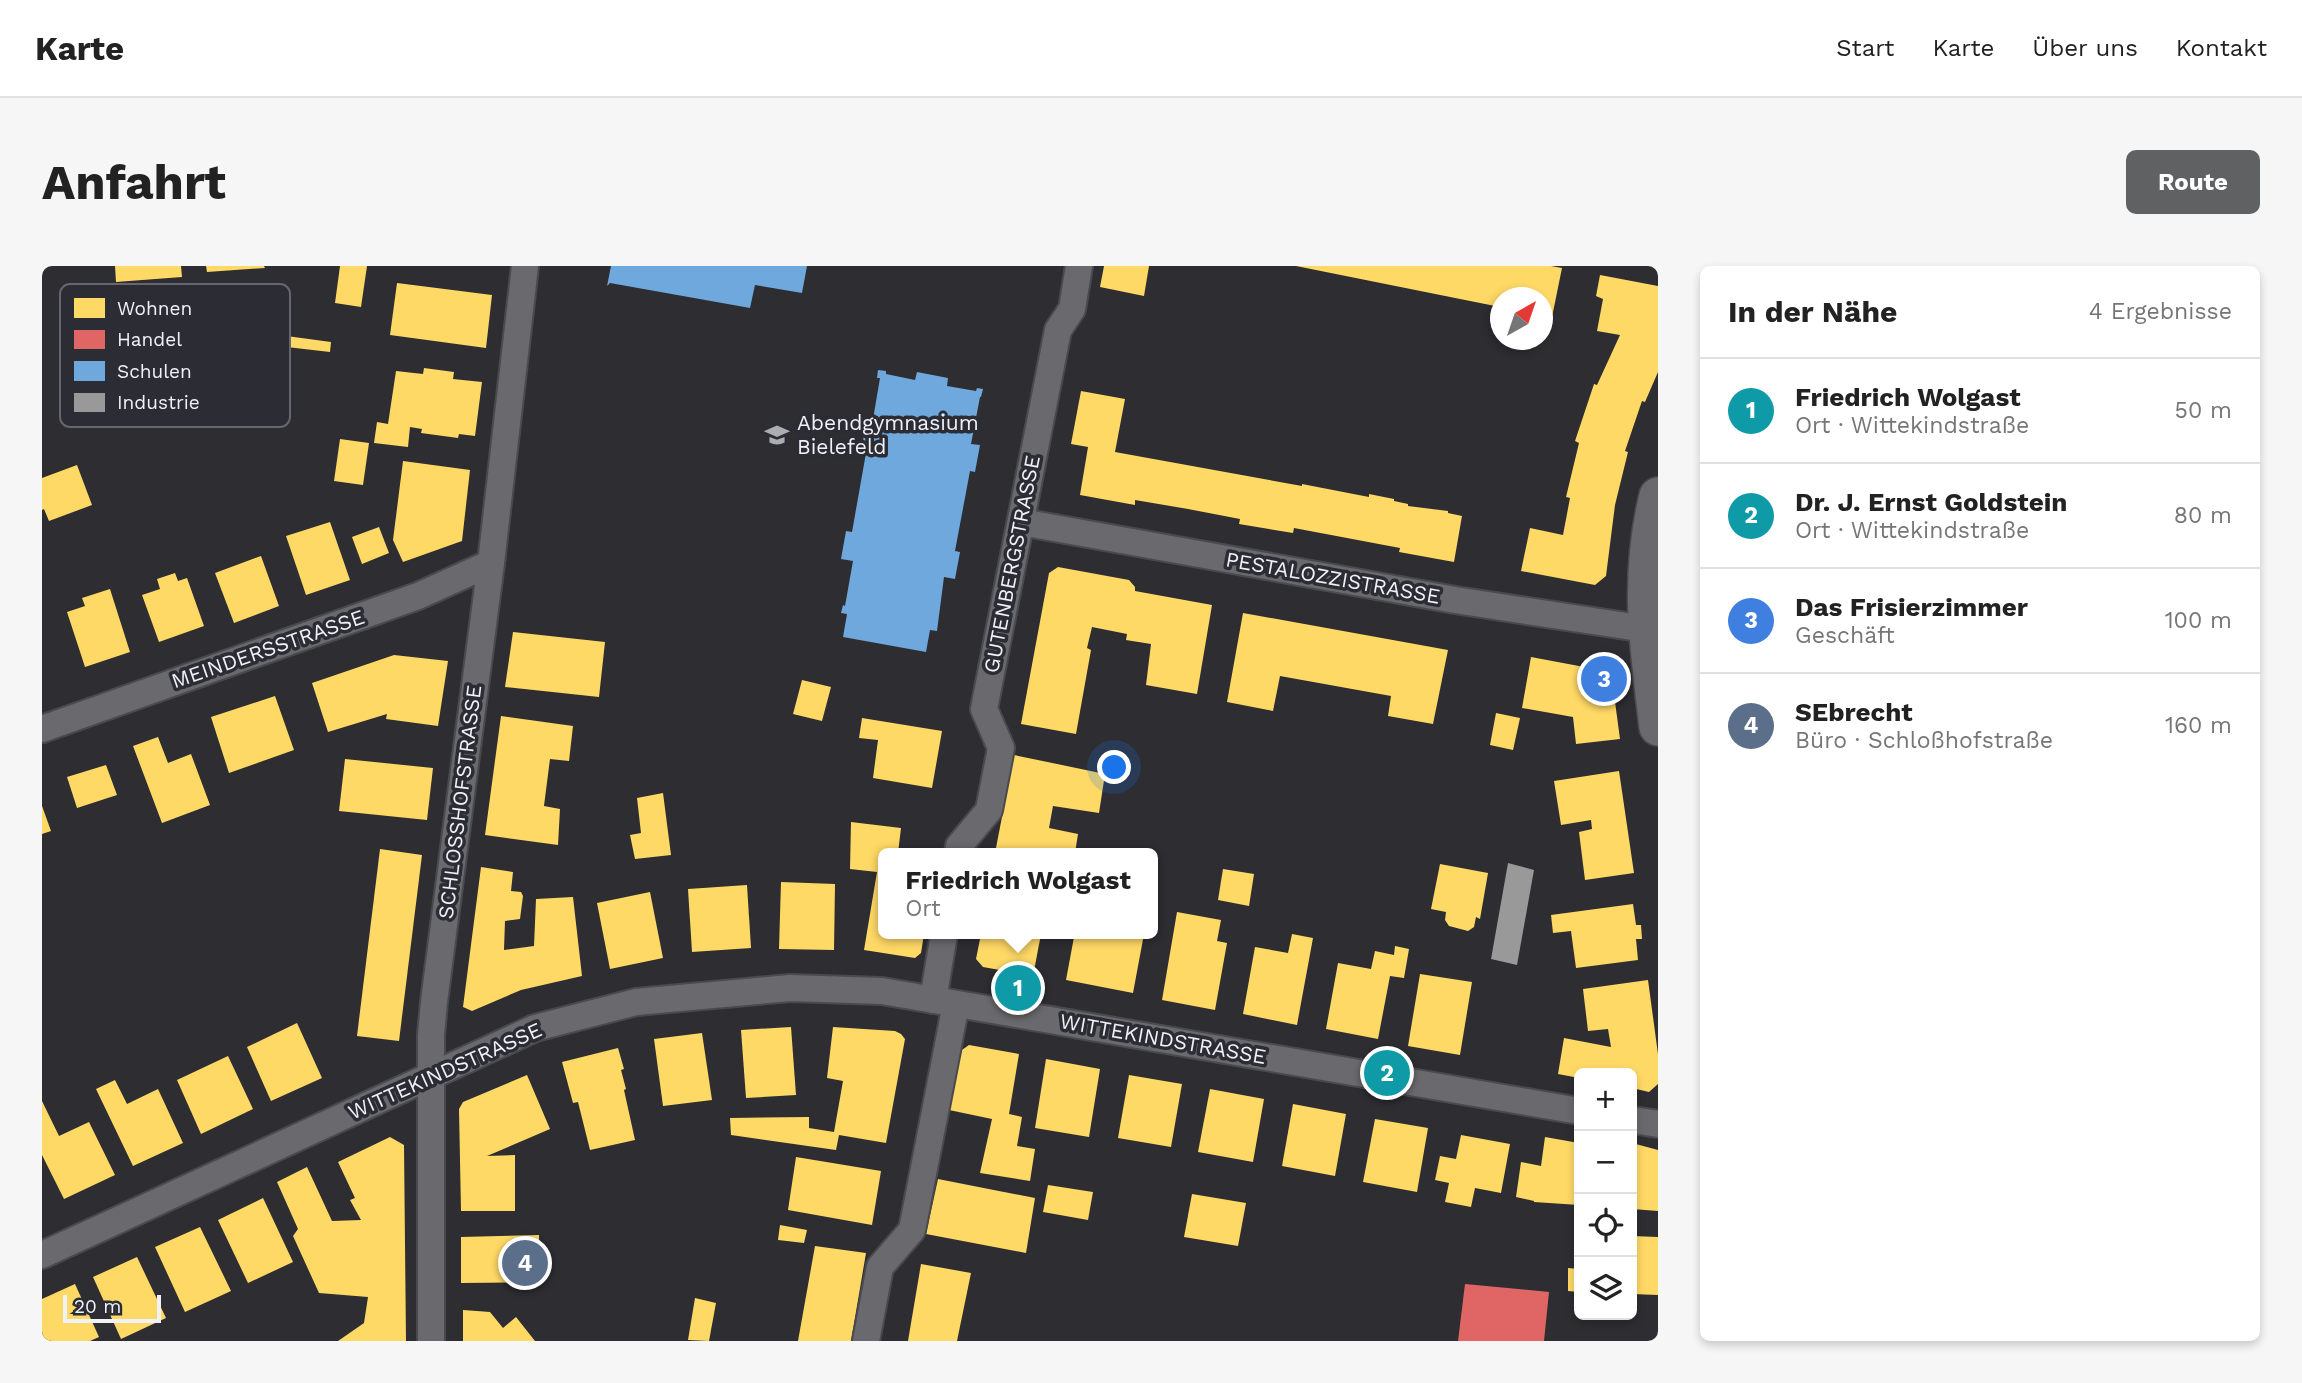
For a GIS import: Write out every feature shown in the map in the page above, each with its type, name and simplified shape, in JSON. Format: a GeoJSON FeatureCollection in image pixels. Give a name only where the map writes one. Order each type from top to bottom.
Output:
{"type":"FeatureCollection","features":[{"type":"Feature","properties":{"kind":"main road"},"geometry":{"type":"LineString","coordinates":[[1658,496],[1646,568],[1646,629],[1658,727]]}},
{"type":"Feature","properties":{"kind":"street","name":"SCHLOSSHOFSTRASSE"},"geometry":{"type":"LineString","coordinates":[[432,1341],[431,1075],[434,1002],[491,563],[525,266]]}},
{"type":"Feature","properties":{"kind":"street","name":"GUTENBERGSTRASSE"},"geometry":{"type":"LineString","coordinates":[[959,848],[989,810],[1001,748],[984,709],[1058,330],[1072,309],[1079,266]]}},
{"type":"Feature","properties":{"kind":"street","name":"PESTALOZZISTRASSE"},"geometry":{"type":"LineString","coordinates":[[1021,523],[1455,600],[1646,629]]}},
{"type":"Feature","properties":{"kind":"street","name":"MEINDERSSTRASSE"},"geometry":{"type":"LineString","coordinates":[[42,729],[418,596],[491,563]]}},
{"type":"Feature","properties":{"kind":"street"},"geometry":{"type":"LineString","coordinates":[[866,1341],[880,1266],[912,1230],[944,1002],[944,939]]}},
{"type":"Feature","properties":{"kind":"street","name":"WITTEKINDSTRASSE"},"geometry":{"type":"LineString","coordinates":[[42,1255],[535,1028],[636,1002],[790,988],[882,991],[1574,1110]]}},
{"type":"Feature","properties":{"kind":"street"},"geometry":{"type":"LineString","coordinates":[[1637,1121],[1658,1124]]}},
{"type":"Feature","properties":{"kind":"building: Wohnen"},"geometry":{"type":"Polygon","coordinates":[[[115,266],[181,266],[182,277],[116,282],[115,266]]]}},
{"type":"Feature","properties":{"kind":"building: Wohnen"},"geometry":{"type":"Polygon","coordinates":[[[206,266],[264,266],[265,268],[207,272],[206,266]]]}},
{"type":"Feature","properties":{"kind":"building: Wohnen"},"geometry":{"type":"Polygon","coordinates":[[[340,266],[367,266],[361,307],[335,303],[340,266]]]}},
{"type":"Feature","properties":{"kind":"building: Wohnen"},"geometry":{"type":"Polygon","coordinates":[[[1104,266],[1149,266],[1144,296],[1100,287],[1104,266]]]}},
{"type":"Feature","properties":{"kind":"building: Wohnen"},"geometry":{"type":"Polygon","coordinates":[[[1296,266],[1562,268],[1553,312],[1553,287],[1490,287],[1490,305],[1296,266]]]}},
{"type":"Feature","properties":{"kind":"building: Wohnen"},"geometry":{"type":"Polygon","coordinates":[[[1600,275],[1658,286],[1658,372],[1645,402],[1642,401],[1625,451],[1628,452],[1615,505],[1606,576],[1595,585],[1521,571],[1530,528],[1563,535],[1570,498],[1566,497],[1579,443],[1575,441],[1594,384],[1597,385],[1620,335],[1597,331],[1603,299],[1596,296],[1600,275]]]}},
{"type":"Feature","properties":{"kind":"building: Wohnen"},"geometry":{"type":"Polygon","coordinates":[[[397,283],[492,295],[486,348],[390,335],[397,283]]]}},
{"type":"Feature","properties":{"kind":"building: Wohnen"},"geometry":{"type":"Polygon","coordinates":[[[290,336],[331,342],[330,352],[290,347],[290,336]]]}},
{"type":"Feature","properties":{"kind":"building: Wohnen"},"geometry":{"type":"Polygon","coordinates":[[[424,368],[454,372],[453,379],[482,382],[475,436],[459,434],[458,438],[421,433],[422,429],[410,427],[408,447],[374,443],[377,422],[388,424],[396,371],[423,374],[424,368]]]}},
{"type":"Feature","properties":{"kind":"building: Wohnen"},"geometry":{"type":"Polygon","coordinates":[[[1081,391],[1125,399],[1115,452],[1302,486],[1369,497],[1369,494],[1394,499],[1408,506],[1448,511],[1462,516],[1454,562],[1399,552],[1400,548],[1294,528],[1293,533],[1239,524],[1240,519],[1188,509],[1135,500],[1135,505],[1080,495],[1088,447],[1071,444],[1081,391]]]}},
{"type":"Feature","properties":{"kind":"building: Wohnen"},"geometry":{"type":"Polygon","coordinates":[[[340,439],[369,443],[363,485],[334,481],[340,439]]]}},
{"type":"Feature","properties":{"kind":"building: Wohnen"},"geometry":{"type":"Polygon","coordinates":[[[403,461],[470,470],[462,541],[403,562],[393,540],[403,461]]]}},
{"type":"Feature","properties":{"kind":"building: Wohnen"},"geometry":{"type":"Polygon","coordinates":[[[77,465],[92,505],[49,521],[44,509],[42,510],[42,478],[77,465]]]}},
{"type":"Feature","properties":{"kind":"building: Wohnen"},"geometry":{"type":"Polygon","coordinates":[[[330,522],[350,580],[306,595],[286,536],[330,522]]]}},
{"type":"Feature","properties":{"kind":"building: Wohnen"},"geometry":{"type":"Polygon","coordinates":[[[379,527],[389,553],[362,564],[352,537],[379,527]]]}},
{"type":"Feature","properties":{"kind":"building: Wohnen"},"geometry":{"type":"Polygon","coordinates":[[[261,556],[279,606],[234,623],[215,573],[261,556]]]}},
{"type":"Feature","properties":{"kind":"building: Wohnen"},"geometry":{"type":"Polygon","coordinates":[[[1058,567],[1129,580],[1135,591],[1212,605],[1197,694],[1146,685],[1151,644],[1126,640],[1127,634],[1092,627],[1087,648],[1091,650],[1076,734],[1021,724],[1049,573],[1058,567]]]}},
{"type":"Feature","properties":{"kind":"building: Wohnen"},"geometry":{"type":"Polygon","coordinates":[[[175,573],[178,581],[187,578],[204,626],[159,642],[142,595],[160,589],[157,579],[175,573]]]}},
{"type":"Feature","properties":{"kind":"building: Wohnen"},"geometry":{"type":"Polygon","coordinates":[[[110,589],[130,652],[85,667],[67,612],[85,606],[82,598],[110,589]]]}},
{"type":"Feature","properties":{"kind":"building: Wohnen"},"geometry":{"type":"Polygon","coordinates":[[[1243,613],[1448,650],[1433,724],[1388,716],[1391,696],[1280,676],[1273,711],[1227,702],[1243,613]]]}},
{"type":"Feature","properties":{"kind":"building: Wohnen"},"geometry":{"type":"Polygon","coordinates":[[[513,632],[605,642],[599,697],[505,687],[513,632]]]}},
{"type":"Feature","properties":{"kind":"building: Wohnen"},"geometry":{"type":"Polygon","coordinates":[[[394,655],[448,661],[438,726],[386,719],[387,714],[328,732],[312,683],[394,655]]]}},
{"type":"Feature","properties":{"kind":"building: Wohnen"},"geometry":{"type":"Polygon","coordinates":[[[1531,657],[1611,672],[1620,739],[1576,744],[1573,717],[1522,708],[1531,657]]]}},
{"type":"Feature","properties":{"kind":"building: Wohnen"},"geometry":{"type":"Polygon","coordinates":[[[802,680],[831,687],[822,721],[793,714],[802,680]]]}},
{"type":"Feature","properties":{"kind":"building: Wohnen"},"geometry":{"type":"Polygon","coordinates":[[[275,696],[294,750],[229,773],[211,717],[275,696]]]}},
{"type":"Feature","properties":{"kind":"building: Wohnen"},"geometry":{"type":"Polygon","coordinates":[[[1496,713],[1520,718],[1513,750],[1490,745],[1496,713]]]}},
{"type":"Feature","properties":{"kind":"building: Wohnen"},"geometry":{"type":"Polygon","coordinates":[[[501,716],[573,726],[569,761],[550,759],[544,806],[560,809],[558,845],[485,835],[501,716]]]}},
{"type":"Feature","properties":{"kind":"building: Wohnen"},"geometry":{"type":"Polygon","coordinates":[[[862,718],[942,731],[932,788],[873,778],[878,740],[859,738],[862,718]]]}},
{"type":"Feature","properties":{"kind":"building: Wohnen"},"geometry":{"type":"Polygon","coordinates":[[[158,737],[168,763],[191,754],[210,805],[162,823],[133,746],[158,737]]]}},
{"type":"Feature","properties":{"kind":"building: Wohnen"},"geometry":{"type":"Polygon","coordinates":[[[1014,755],[1105,774],[1099,813],[1053,806],[1049,828],[1078,834],[1076,848],[996,848],[1014,755]]]}},
{"type":"Feature","properties":{"kind":"building: Wohnen"},"geometry":{"type":"Polygon","coordinates":[[[345,759],[433,768],[427,820],[339,811],[345,759]]]}},
{"type":"Feature","properties":{"kind":"building: Wohnen"},"geometry":{"type":"Polygon","coordinates":[[[106,765],[117,795],[77,808],[67,777],[106,765]]]}},
{"type":"Feature","properties":{"kind":"building: Wohnen"},"geometry":{"type":"Polygon","coordinates":[[[1619,771],[1634,873],[1585,880],[1579,832],[1592,829],[1591,820],[1561,825],[1554,781],[1619,771]]]}},
{"type":"Feature","properties":{"kind":"building: Wohnen"},"geometry":{"type":"Polygon","coordinates":[[[663,793],[671,855],[635,859],[630,835],[641,833],[637,798],[663,793]]]}},
{"type":"Feature","properties":{"kind":"building: Wohnen"},"geometry":{"type":"Polygon","coordinates":[[[42,806],[51,831],[42,834],[42,806]]]}},
{"type":"Feature","properties":{"kind":"building: Wohnen"},"geometry":{"type":"Polygon","coordinates":[[[851,822],[901,828],[899,848],[878,848],[878,939],[923,939],[921,953],[915,958],[864,950],[877,872],[850,869],[851,822]]]}},
{"type":"Feature","properties":{"kind":"building: Wohnen"},"geometry":{"type":"Polygon","coordinates":[[[380,849],[422,855],[399,1041],[357,1036],[380,849]]]}},
{"type":"Feature","properties":{"kind":"building: Wohnen"},"geometry":{"type":"Polygon","coordinates":[[[1440,864],[1488,873],[1480,919],[1476,917],[1474,927],[1468,931],[1449,926],[1445,920],[1446,912],[1431,909],[1440,864]]]}},
{"type":"Feature","properties":{"kind":"building: Wohnen"},"geometry":{"type":"Polygon","coordinates":[[[481,867],[513,872],[511,891],[521,892],[523,896],[520,919],[505,921],[504,950],[534,946],[536,899],[573,897],[582,976],[521,990],[472,1011],[463,1007],[481,867]]]}},
{"type":"Feature","properties":{"kind":"building: Wohnen"},"geometry":{"type":"Polygon","coordinates":[[[1223,869],[1254,874],[1249,906],[1218,900],[1223,869]]]}},
{"type":"Feature","properties":{"kind":"building: Wohnen"},"geometry":{"type":"Polygon","coordinates":[[[781,882],[835,884],[834,950],[779,949],[781,882]]]}},
{"type":"Feature","properties":{"kind":"building: Wohnen"},"geometry":{"type":"Polygon","coordinates":[[[747,885],[751,948],[692,952],[688,889],[747,885]]]}},
{"type":"Feature","properties":{"kind":"building: Wohnen"},"geometry":{"type":"Polygon","coordinates":[[[650,892],[663,958],[610,969],[597,903],[650,892]]]}},
{"type":"Feature","properties":{"kind":"building: Wohnen"},"geometry":{"type":"Polygon","coordinates":[[[1633,904],[1636,925],[1641,925],[1642,939],[1636,939],[1638,960],[1576,968],[1571,931],[1553,933],[1551,915],[1633,904]]]}},
{"type":"Feature","properties":{"kind":"building: Wohnen"},"geometry":{"type":"Polygon","coordinates":[[[1177,912],[1221,920],[1217,941],[1227,943],[1215,1010],[1162,1000],[1177,912]]]}},
{"type":"Feature","properties":{"kind":"building: Wohnen"},"geometry":{"type":"Polygon","coordinates":[[[1292,934],[1313,938],[1297,1025],[1243,1014],[1255,947],[1288,953],[1292,934]]]}},
{"type":"Feature","properties":{"kind":"building: Wohnen"},"geometry":{"type":"Polygon","coordinates":[[[980,939],[1040,939],[1033,976],[983,967],[976,959],[980,939]]]}},
{"type":"Feature","properties":{"kind":"building: Wohnen"},"geometry":{"type":"Polygon","coordinates":[[[1074,939],[1143,939],[1133,993],[1066,980],[1074,939]]]}},
{"type":"Feature","properties":{"kind":"building: Wohnen"},"geometry":{"type":"Polygon","coordinates":[[[1395,946],[1409,949],[1404,978],[1390,976],[1378,1039],[1326,1029],[1338,963],[1371,969],[1375,951],[1394,955],[1395,946]]]}},
{"type":"Feature","properties":{"kind":"building: Wohnen"},"geometry":{"type":"Polygon","coordinates":[[[1420,974],[1472,982],[1460,1055],[1408,1046],[1420,974]]]}},
{"type":"Feature","properties":{"kind":"building: Wohnen"},"geometry":{"type":"Polygon","coordinates":[[[1648,980],[1658,1054],[1658,1084],[1649,1092],[1637,1089],[1637,1068],[1574,1068],[1574,1077],[1558,1074],[1564,1038],[1611,1047],[1608,1029],[1588,1031],[1583,989],[1648,980]]]}},
{"type":"Feature","properties":{"kind":"building: Wohnen"},"geometry":{"type":"Polygon","coordinates":[[[297,1023],[322,1078],[271,1101],[247,1047],[297,1023]]]}},
{"type":"Feature","properties":{"kind":"building: Wohnen"},"geometry":{"type":"Polygon","coordinates":[[[791,1027],[796,1095],[746,1098],[741,1030],[791,1027]]]}},
{"type":"Feature","properties":{"kind":"building: Wohnen"},"geometry":{"type":"Polygon","coordinates":[[[833,1027],[895,1031],[905,1039],[886,1143],[839,1135],[836,1150],[731,1135],[730,1118],[809,1117],[809,1128],[834,1132],[843,1081],[827,1078],[833,1027]]]}},
{"type":"Feature","properties":{"kind":"building: Wohnen"},"geometry":{"type":"Polygon","coordinates":[[[702,1033],[712,1100],[663,1106],[654,1039],[702,1033]]]}},
{"type":"Feature","properties":{"kind":"building: Wohnen"},"geometry":{"type":"Polygon","coordinates":[[[969,1045],[1019,1054],[1009,1114],[1022,1117],[1017,1146],[1035,1149],[1030,1181],[980,1173],[992,1119],[949,1110],[959,1052],[969,1045]]]}},
{"type":"Feature","properties":{"kind":"building: Wohnen"},"geometry":{"type":"Polygon","coordinates":[[[618,1048],[635,1140],[590,1150],[578,1102],[573,1103],[562,1062],[618,1048]]]}},
{"type":"Feature","properties":{"kind":"building: Wohnen"},"geometry":{"type":"Polygon","coordinates":[[[228,1056],[253,1109],[201,1134],[177,1080],[228,1056]]]}},
{"type":"Feature","properties":{"kind":"building: Wohnen"},"geometry":{"type":"Polygon","coordinates":[[[1046,1059],[1100,1069],[1089,1137],[1035,1128],[1046,1059]]]}},
{"type":"Feature","properties":{"kind":"building: Wohnen"},"geometry":{"type":"Polygon","coordinates":[[[527,1075],[550,1129],[487,1156],[515,1155],[515,1211],[461,1211],[459,1109],[463,1102],[527,1075]]]}},
{"type":"Feature","properties":{"kind":"building: Wohnen"},"geometry":{"type":"Polygon","coordinates":[[[1129,1075],[1182,1084],[1171,1147],[1118,1138],[1129,1075]]]}},
{"type":"Feature","properties":{"kind":"building: Wohnen"},"geometry":{"type":"Polygon","coordinates":[[[115,1080],[127,1104],[158,1089],[183,1143],[133,1166],[96,1089],[115,1080]]]}},
{"type":"Feature","properties":{"kind":"building: Wohnen"},"geometry":{"type":"Polygon","coordinates":[[[1210,1089],[1264,1099],[1253,1162],[1198,1152],[1210,1089]]]}},
{"type":"Feature","properties":{"kind":"building: Wohnen"},"geometry":{"type":"Polygon","coordinates":[[[42,1101],[59,1136],[89,1122],[115,1175],[64,1199],[42,1155],[42,1101]]]}},
{"type":"Feature","properties":{"kind":"building: Wohnen"},"geometry":{"type":"Polygon","coordinates":[[[1293,1104],[1346,1114],[1335,1176],[1282,1166],[1293,1104]]]}},
{"type":"Feature","properties":{"kind":"building: Wohnen"},"geometry":{"type":"Polygon","coordinates":[[[1375,1119],[1428,1128],[1417,1192],[1363,1182],[1375,1119]]]}},
{"type":"Feature","properties":{"kind":"building: Wohnen"},"geometry":{"type":"Polygon","coordinates":[[[1461,1135],[1510,1144],[1501,1193],[1475,1188],[1471,1207],[1445,1202],[1449,1183],[1435,1180],[1440,1156],[1456,1159],[1461,1135]]]}},
{"type":"Feature","properties":{"kind":"building: Wohnen"},"geometry":{"type":"Polygon","coordinates":[[[390,1137],[404,1145],[406,1341],[338,1341],[364,1323],[368,1297],[319,1293],[293,1236],[298,1229],[277,1182],[307,1167],[332,1221],[361,1220],[350,1200],[355,1198],[338,1162],[390,1137]]]}},
{"type":"Feature","properties":{"kind":"building: Wohnen"},"geometry":{"type":"Polygon","coordinates":[[[1545,1137],[1574,1142],[1574,1205],[1534,1202],[1516,1197],[1521,1162],[1541,1166],[1545,1137]]]}},
{"type":"Feature","properties":{"kind":"building: Wohnen"},"geometry":{"type":"Polygon","coordinates":[[[1637,1144],[1658,1150],[1658,1211],[1637,1209],[1637,1144]]]}},
{"type":"Feature","properties":{"kind":"building: Wohnen"},"geometry":{"type":"Polygon","coordinates":[[[796,1157],[881,1171],[872,1225],[788,1210],[796,1157]]]}},
{"type":"Feature","properties":{"kind":"building: Wohnen"},"geometry":{"type":"Polygon","coordinates":[[[938,1179],[1035,1198],[1026,1253],[926,1234],[938,1179]]]}},
{"type":"Feature","properties":{"kind":"building: Wohnen"},"geometry":{"type":"Polygon","coordinates":[[[1048,1185],[1093,1192],[1088,1220],[1043,1212],[1048,1185]]]}},
{"type":"Feature","properties":{"kind":"building: Wohnen"},"geometry":{"type":"Polygon","coordinates":[[[1192,1194],[1246,1203],[1238,1246],[1184,1237],[1192,1194]]]}},
{"type":"Feature","properties":{"kind":"building: Wohnen"},"geometry":{"type":"Polygon","coordinates":[[[263,1198],[293,1262],[248,1283],[218,1220],[263,1198]]]}},
{"type":"Feature","properties":{"kind":"building: Wohnen"},"geometry":{"type":"Polygon","coordinates":[[[780,1225],[807,1230],[804,1243],[778,1240],[780,1225]]]}},
{"type":"Feature","properties":{"kind":"building: Wohnen"},"geometry":{"type":"Polygon","coordinates":[[[200,1227],[231,1291],[185,1312],[155,1247],[200,1227]]]}},
{"type":"Feature","properties":{"kind":"building: Wohnen"},"geometry":{"type":"Polygon","coordinates":[[[539,1235],[540,1282],[461,1283],[461,1237],[539,1235]]]}},
{"type":"Feature","properties":{"kind":"building: Wohnen"},"geometry":{"type":"Polygon","coordinates":[[[1637,1236],[1658,1237],[1658,1295],[1637,1294],[1637,1236]]]}},
{"type":"Feature","properties":{"kind":"building: Wohnen"},"geometry":{"type":"Polygon","coordinates":[[[815,1246],[866,1253],[851,1341],[798,1341],[815,1246]]]}},
{"type":"Feature","properties":{"kind":"building: Wohnen"},"geometry":{"type":"Polygon","coordinates":[[[137,1257],[166,1318],[121,1339],[93,1277],[137,1257]]]}},
{"type":"Feature","properties":{"kind":"building: Wohnen"},"geometry":{"type":"Polygon","coordinates":[[[921,1264],[971,1273],[957,1341],[908,1341],[921,1264]]]}},
{"type":"Feature","properties":{"kind":"building: Wohnen"},"geometry":{"type":"Polygon","coordinates":[[[1568,1268],[1574,1269],[1574,1292],[1568,1291],[1568,1268]]]}},
{"type":"Feature","properties":{"kind":"building: Wohnen"},"geometry":{"type":"Polygon","coordinates":[[[75,1284],[99,1337],[90,1341],[42,1341],[42,1299],[75,1284]]]}},
{"type":"Feature","properties":{"kind":"building: Wohnen"},"geometry":{"type":"Polygon","coordinates":[[[695,1298],[716,1303],[709,1341],[688,1340],[695,1298]]]}},
{"type":"Feature","properties":{"kind":"building: Wohnen"},"geometry":{"type":"Polygon","coordinates":[[[463,1310],[490,1312],[503,1328],[516,1317],[535,1341],[463,1341],[463,1310]]]}},
{"type":"Feature","properties":{"kind":"building: Handel"},"geometry":{"type":"Polygon","coordinates":[[[1465,1284],[1549,1292],[1544,1341],[1458,1341],[1465,1284]]]}},
{"type":"Feature","properties":{"kind":"building: Schulen"},"geometry":{"type":"Polygon","coordinates":[[[611,266],[807,266],[802,293],[755,285],[750,308],[610,283],[607,286],[611,266]]]}},
{"type":"Feature","properties":{"kind":"building: Schulen"},"geometry":{"type":"Polygon","coordinates":[[[878,370],[915,380],[917,372],[948,378],[947,386],[976,391],[977,388],[983,389],[971,444],[980,445],[975,472],[970,471],[955,551],[960,552],[955,579],[944,577],[937,631],[930,630],[926,652],[843,637],[847,614],[841,613],[843,605],[845,606],[853,561],[841,559],[846,531],[852,532],[866,453],[861,452],[866,424],[872,425],[880,378],[877,378],[878,370]]]}},
{"type":"Feature","properties":{"kind":"building: Industrie"},"geometry":{"type":"Polygon","coordinates":[[[1508,863],[1534,870],[1517,965],[1491,959],[1508,863]]]}},
{"type":"Feature","properties":{"kind":"place","name":"Abendgymnasium Bielefeld"},"geometry":{"type":"Point","coordinates":[777,435]}},
{"type":"Feature","properties":{"kind":"place","name":"Das Frisierzimmer"},"geometry":{"type":"Point","coordinates":[1604,679]}},
{"type":"Feature","properties":{"kind":"place","name":"Friedrich Wolgast"},"geometry":{"type":"Point","coordinates":[1018,988]}},
{"type":"Feature","properties":{"kind":"place","name":"Dr. J. Ernst Goldstein"},"geometry":{"type":"Point","coordinates":[1387,1073]}},
{"type":"Feature","properties":{"kind":"place","name":"SEbrecht"},"geometry":{"type":"Point","coordinates":[525,1263]}}]}
